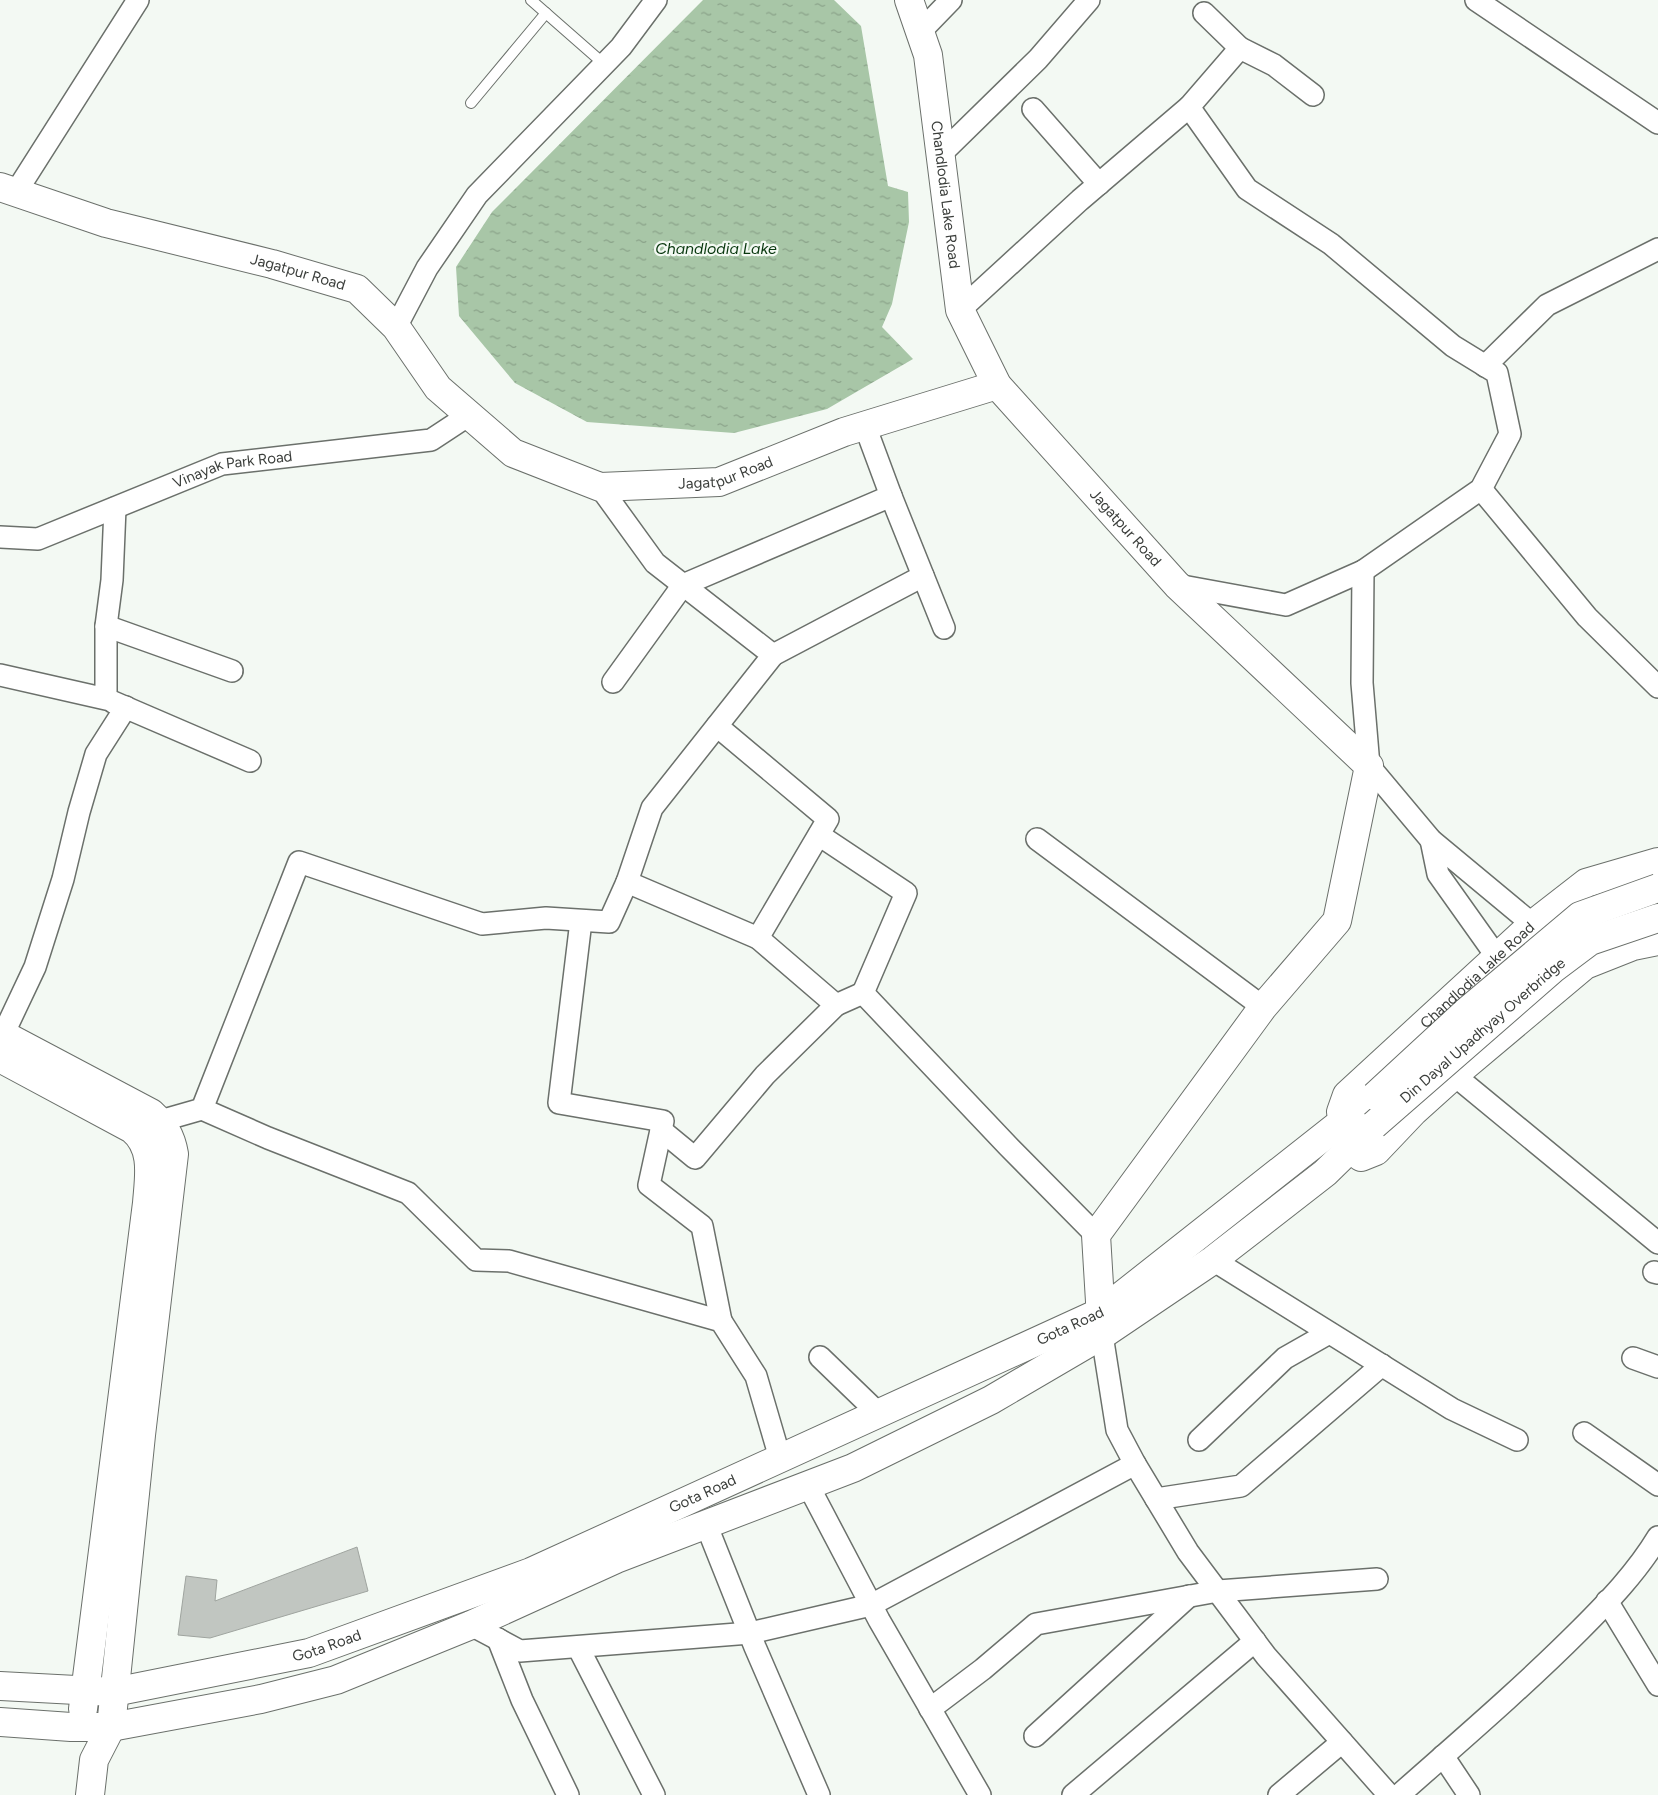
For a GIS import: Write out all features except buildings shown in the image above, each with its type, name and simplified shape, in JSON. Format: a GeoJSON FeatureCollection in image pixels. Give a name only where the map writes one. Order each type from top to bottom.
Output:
{"type":"FeatureCollection","features":[{"type":"Feature","properties":{"kind":"street"},"geometry":{"type":"LineString","coordinates":[[8,190],[138,0]]}},
{"type":"Feature","properties":{"kind":"street"},"geometry":{"type":"LineString","coordinates":[[396,326],[427,268],[477,196],[621,47],[656,0]]}},
{"type":"Feature","properties":{"kind":"street","name":"Chandlodia Lake Road"},"geometry":{"type":"LineString","coordinates":[[909,0],[928,55],[960,310],[996,385]]}},
{"type":"Feature","properties":{"kind":"street"},"geometry":{"type":"LineString","coordinates":[[920,32],[951,0]]}},
{"type":"Feature","properties":{"kind":"street"},"geometry":{"type":"LineString","coordinates":[[940,154],[1038,59],[1090,0]]}},
{"type":"Feature","properties":{"kind":"street"},"geometry":{"type":"LineString","coordinates":[[1476,0],[1636,110],[1658,123]]}},
{"type":"Feature","properties":{"kind":"street"},"geometry":{"type":"LineString","coordinates":[[1204,13],[1240,48],[1274,65],[1313,95]]}},
{"type":"Feature","properties":{"kind":"street"},"geometry":{"type":"LineString","coordinates":[[960,310],[1099,184],[1189,107],[1240,48]]}},
{"type":"Feature","properties":{"kind":"street"},"geometry":{"type":"LineString","coordinates":[[1177,585],[1286,605],[1363,571],[1481,489],[1510,434],[1497,373],[1453,346],[1331,244],[1247,189],[1189,107]]}},
{"type":"Feature","properties":{"kind":"street"},"geometry":{"type":"LineString","coordinates":[[1033,110],[1099,184]]}},
{"type":"Feature","properties":{"kind":"street","name":"Jagatpur Road"},"geometry":{"type":"LineString","coordinates":[[8,190],[106,223],[272,264],[357,289],[396,326],[438,388],[513,453],[600,487],[719,482],[844,432],[996,385],[1177,585],[1369,766]]}},
{"type":"Feature","properties":{"kind":"street"},"geometry":{"type":"LineString","coordinates":[[1485,366],[1547,305],[1658,249]]}},
{"type":"Feature","properties":{"kind":"street","name":"Vinayak Park Road"},"geometry":{"type":"LineString","coordinates":[[0,537],[38,539],[222,464],[431,440],[469,415]]}},
{"type":"Feature","properties":{"kind":"street"},"geometry":{"type":"LineString","coordinates":[[865,426],[944,628]]}},
{"type":"Feature","properties":{"kind":"street"},"geometry":{"type":"LineString","coordinates":[[600,487],[655,563],[773,656]]}},
{"type":"Feature","properties":{"kind":"street"},"geometry":{"type":"LineString","coordinates":[[1481,489],[1587,617],[1658,687]]}},
{"type":"Feature","properties":{"kind":"street"},"geometry":{"type":"LineString","coordinates":[[613,682],[683,585],[891,496]]}},
{"type":"Feature","properties":{"kind":"street"},"geometry":{"type":"LineString","coordinates":[[106,699],[106,626],[112,580],[115,508]]}},
{"type":"Feature","properties":{"kind":"street"},"geometry":{"type":"LineString","coordinates":[[1363,571],[1362,683],[1369,766],[1337,921],[1263,1007],[1096,1235],[1102,1324],[1117,1430],[1135,1464],[1188,1552],[1266,1656],[1389,1795]]}},
{"type":"Feature","properties":{"kind":"street"},"geometry":{"type":"LineString","coordinates":[[202,1108],[299,862],[482,924],[546,918],[609,922],[627,882],[652,808],[773,656],[923,576]]}},
{"type":"Feature","properties":{"kind":"street"},"geometry":{"type":"LineString","coordinates":[[106,626],[232,671]]}},
{"type":"Feature","properties":{"kind":"street"},"geometry":{"type":"LineString","coordinates":[[0,675],[106,699],[250,761]]}},
{"type":"Feature","properties":{"kind":"street"},"geometry":{"type":"LineString","coordinates":[[1,1042],[35,967],[63,879],[79,812],[96,754],[126,707]]}},
{"type":"Feature","properties":{"kind":"street"},"geometry":{"type":"LineString","coordinates":[[717,726],[828,818],[758,938]]}},
{"type":"Feature","properties":{"kind":"street","name":"Chandlodia Lake Road"},"geometry":{"type":"LineString","coordinates":[[1335,1127],[1347,1095],[1532,925],[1431,840],[1369,766]]}},
{"type":"Feature","properties":{"kind":"street"},"geometry":{"type":"LineString","coordinates":[[661,1130],[695,1158],[765,1075],[836,1006],[862,993],[906,893],[819,835]]}},
{"type":"Feature","properties":{"kind":"street"},"geometry":{"type":"LineString","coordinates":[[1037,839],[1263,1007]]}},
{"type":"Feature","properties":{"kind":"street"},"geometry":{"type":"LineString","coordinates":[[1431,840],[1438,874],[1497,957]]}},
{"type":"Feature","properties":{"kind":"street"},"geometry":{"type":"LineString","coordinates":[[1585,965],[1532,925],[1586,884],[1658,862]]}},
{"type":"Feature","properties":{"kind":"street"},"geometry":{"type":"LineString","coordinates":[[627,882],[758,938],[836,1006]]}},
{"type":"Feature","properties":{"kind":"street","name":"Din Dayal Upadhyay Overbridge"},"geometry":{"type":"LineString","coordinates":[[1335,1127],[1375,1096],[1466,1012],[1580,916],[1658,888]]}},
{"type":"Feature","properties":{"kind":"street","name":"Din Dayal Upadhyay Overbridge"},"geometry":{"type":"LineString","coordinates":[[1325,1172],[1374,1125],[1554,968],[1590,942],[1658,918]]}},
{"type":"Feature","properties":{"kind":"street"},"geometry":{"type":"LineString","coordinates":[[581,921],[559,1103],[663,1121],[649,1185],[702,1226],[720,1322],[756,1376],[780,1458]]}},
{"type":"Feature","properties":{"kind":"street"},"geometry":{"type":"LineString","coordinates":[[1325,1172],[1376,1150],[1454,1075],[1585,965],[1633,946],[1658,941]]}},
{"type":"Feature","properties":{"kind":"street"},"geometry":{"type":"LineString","coordinates":[[862,993],[1096,1235]]}},
{"type":"Feature","properties":{"kind":"street"},"geometry":{"type":"LineString","coordinates":[[1,1042],[136,1104],[160,1121],[169,1135],[174,1154],[130,1435],[84,1691],[81,1727],[94,1760]]}},
{"type":"Feature","properties":{"kind":"street"},"geometry":{"type":"LineString","coordinates":[[1,1042],[140,1135],[145,1144],[149,1166],[111,1727],[94,1760],[90,1795]]}},
{"type":"Feature","properties":{"kind":"street"},"geometry":{"type":"LineString","coordinates":[[1454,1075],[1658,1243]]}},
{"type":"Feature","properties":{"kind":"street"},"geometry":{"type":"LineString","coordinates":[[160,1121],[202,1108],[268,1138],[408,1193],[476,1260],[509,1261],[720,1322]]}},
{"type":"Feature","properties":{"kind":"street","name":"Gota Road"},"geometry":{"type":"LineString","coordinates":[[0,1686],[114,1692],[309,1654],[531,1572],[878,1413],[1102,1324],[1335,1127]]}},
{"type":"Feature","properties":{"kind":"street","name":"Gota Road"},"geometry":{"type":"LineString","coordinates":[[0,1722],[111,1727],[261,1699],[336,1680],[471,1625],[616,1559],[853,1468],[991,1400],[1102,1324],[1213,1260],[1325,1172]]}},
{"type":"Feature","properties":{"kind":"street"},"geometry":{"type":"LineString","coordinates":[[1213,1260],[1452,1409],[1517,1440]]}},
{"type":"Feature","properties":{"kind":"street"},"geometry":{"type":"LineString","coordinates":[[1199,1440],[1285,1358],[1330,1333]]}},
{"type":"Feature","properties":{"kind":"street"},"geometry":{"type":"LineString","coordinates":[[820,1357],[878,1413]]}},
{"type":"Feature","properties":{"kind":"street"},"geometry":{"type":"LineString","coordinates":[[1633,1358],[1658,1368]]}},
{"type":"Feature","properties":{"kind":"street"},"geometry":{"type":"LineString","coordinates":[[1156,1499],[1241,1486],[1382,1365]]}},
{"type":"Feature","properties":{"kind":"street"},"geometry":{"type":"LineString","coordinates":[[1584,1433],[1658,1485]]}},
{"type":"Feature","properties":{"kind":"street"},"geometry":{"type":"LineString","coordinates":[[471,1625],[520,1651],[750,1633],[871,1606],[1135,1464]]}},
{"type":"Feature","properties":{"kind":"street"},"geometry":{"type":"LineString","coordinates":[[808,1485],[871,1606],[980,1795]]}},
{"type":"Feature","properties":{"kind":"street"},"geometry":{"type":"LineString","coordinates":[[706,1524],[819,1795]]}},
{"type":"Feature","properties":{"kind":"street"},"geometry":{"type":"LineString","coordinates":[[1399,1795],[1547,1664],[1646,1558],[1658,1537]]}},
{"type":"Feature","properties":{"kind":"street"},"geometry":{"type":"LineString","coordinates":[[930,1709],[983,1669],[1036,1624],[1218,1591],[1377,1579]]}},
{"type":"Feature","properties":{"kind":"street"},"geometry":{"type":"LineString","coordinates":[[1035,1736],[1189,1596]]}},
{"type":"Feature","properties":{"kind":"street"},"geometry":{"type":"LineString","coordinates":[[1607,1601],[1658,1685]]}},
{"type":"Feature","properties":{"kind":"street"},"geometry":{"type":"LineString","coordinates":[[498,1639],[522,1700],[568,1795]]}},
{"type":"Feature","properties":{"kind":"street"},"geometry":{"type":"LineString","coordinates":[[1073,1795],[1255,1640]]}},
{"type":"Feature","properties":{"kind":"street"},"geometry":{"type":"LineString","coordinates":[[578,1647],[654,1795]]}},
{"type":"Feature","properties":{"kind":"street"},"geometry":{"type":"LineString","coordinates":[[1279,1795],[1342,1742]]}},
{"type":"Feature","properties":{"kind":"street"},"geometry":{"type":"LineString","coordinates":[[1443,1756],[1469,1795]]}},
{"type":"Feature","properties":{"kind":"lane"},"geometry":{"type":"LineString","coordinates":[[533,0],[604,64]]}},
{"type":"Feature","properties":{"kind":"lane"},"geometry":{"type":"LineString","coordinates":[[471,103],[546,13]]}},
{"type":"Feature","properties":{"kind":"water","name":"Chandlodia Lake"},"geometry":{"type":"Polygon","coordinates":[[[703,0],[834,0],[861,26],[888,186],[908,192],[909,222],[892,304],[882,327],[913,359],[827,409],[734,433],[587,422],[515,383],[459,316],[456,267],[492,212],[703,0]]]}}]}
